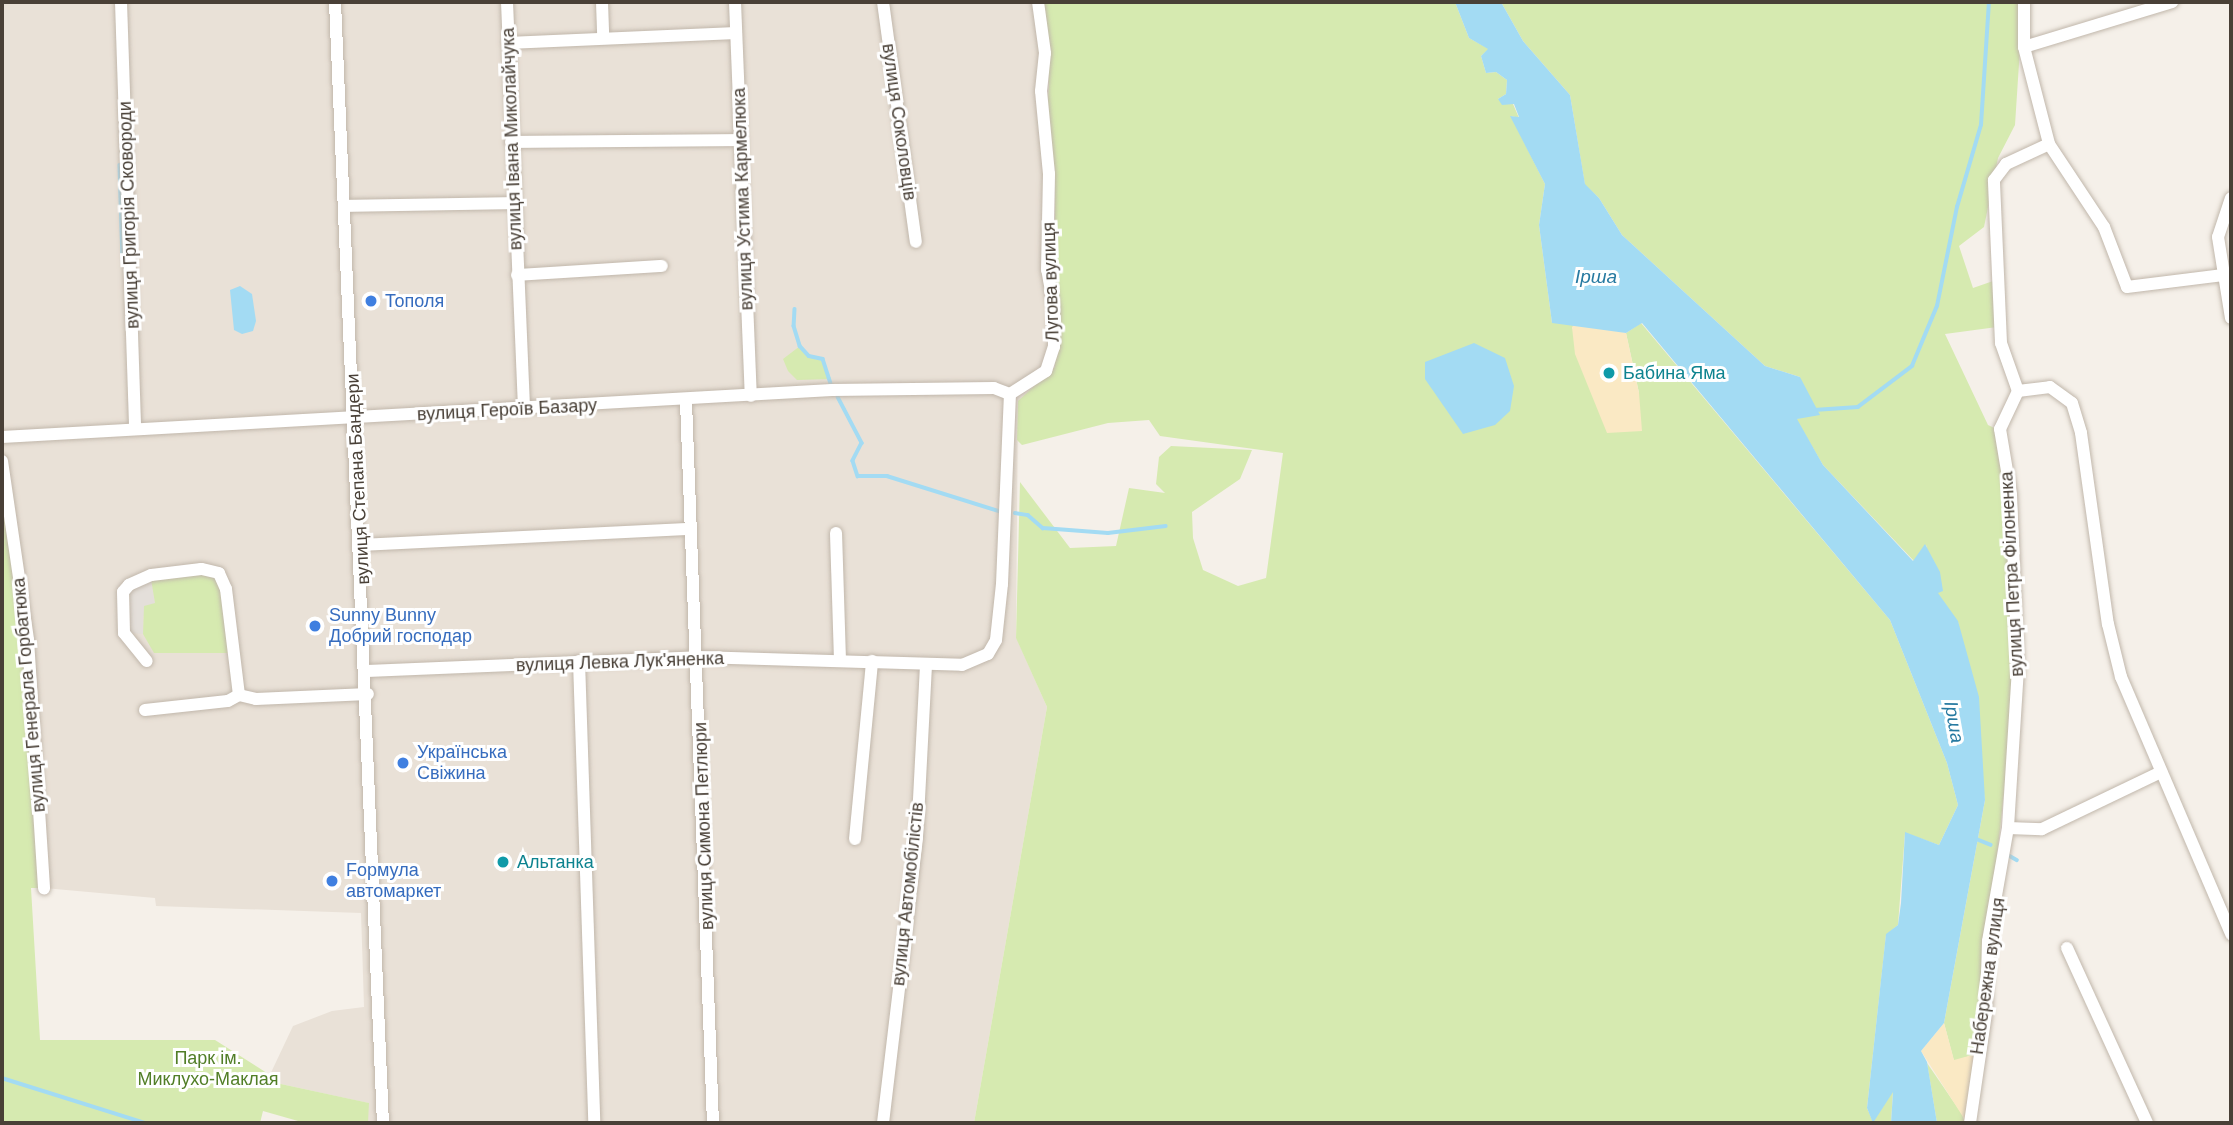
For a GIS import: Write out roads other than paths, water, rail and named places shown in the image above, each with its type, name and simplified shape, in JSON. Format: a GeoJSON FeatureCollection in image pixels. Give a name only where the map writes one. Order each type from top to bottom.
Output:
{"type":"FeatureCollection","features":[{"type":"Feature","properties":{"kind":"street","name":"вулиця Григорія Сковороди"},"geometry":{"type":"LineString","coordinates":[[121,2],[135,429]]}},
{"type":"Feature","properties":{"kind":"street","name":"вулиця Степана Бандери"},"geometry":{"type":"LineString","coordinates":[[335,2],[368,694],[383,1123]]}},
{"type":"Feature","properties":{"kind":"street","name":"вулиця Івана Миколайчука"},"geometry":{"type":"LineString","coordinates":[[507,2],[513,203],[524,409]]}},
{"type":"Feature","properties":{"kind":"street"},"geometry":{"type":"LineString","coordinates":[[602,2],[603,37]]}},
{"type":"Feature","properties":{"kind":"street","name":"вулиця Устима Кармелюка"},"geometry":{"type":"LineString","coordinates":[[735,2],[751,396]]}},
{"type":"Feature","properties":{"kind":"street","name":"вулиця Соколовців"},"geometry":{"type":"LineString","coordinates":[[883,2],[916,242]]}},
{"type":"Feature","properties":{"kind":"street","name":"Лугова вулиця"},"geometry":{"type":"LineString","coordinates":[[1010,394],[1046,370],[1054,347],[1047,270],[1049,174],[1041,91],[1045,53],[1038,2]]}},
{"type":"Feature","properties":{"kind":"street"},"geometry":{"type":"LineString","coordinates":[[2024,2],[2024,47],[2049,144],[2104,227],[2127,287],[2223,275]]}},
{"type":"Feature","properties":{"kind":"street"},"geometry":{"type":"LineString","coordinates":[[2024,47],[2172,2]]}},
{"type":"Feature","properties":{"kind":"street"},"geometry":{"type":"LineString","coordinates":[[508,43],[736,33]]}},
{"type":"Feature","properties":{"kind":"street"},"geometry":{"type":"LineString","coordinates":[[511,142],[741,139]]}},
{"type":"Feature","properties":{"kind":"street"},"geometry":{"type":"LineString","coordinates":[[2049,144],[2006,164],[1994,180],[2001,343],[2018,391],[2058,389],[2077,416],[2114,651],[2161,772],[2231,934]]}},
{"type":"Feature","properties":{"kind":"street"},"geometry":{"type":"LineString","coordinates":[[2231,198],[2219,227],[2223,275],[2231,318]]}},
{"type":"Feature","properties":{"kind":"street"},"geometry":{"type":"LineString","coordinates":[[345,206],[513,203]]}},
{"type":"Feature","properties":{"kind":"street","name":"вулиця Івана Миколайчука"},"geometry":{"type":"LineString","coordinates":[[517,275],[662,266]]}},
{"type":"Feature","properties":{"kind":"street","name":"вулиця Героїв Базару"},"geometry":{"type":"LineString","coordinates":[[2,437],[751,396],[950,388],[994,388],[1010,394]]}},
{"type":"Feature","properties":{"kind":"street","name":"вулиця Петра Філоненка"},"geometry":{"type":"LineString","coordinates":[[2008,828],[2018,668],[2011,495],[2000,421],[2010,411],[2018,391]]}},
{"type":"Feature","properties":{"kind":"street","name":"вулиця Левка Лук'яненка"},"geometry":{"type":"LineString","coordinates":[[367,671],[698,657],[872,661],[926,665],[969,664],[988,654],[996,640],[1002,584],[1010,394]]}},
{"type":"Feature","properties":{"kind":"street","name":"вулиця Симона Петлюри"},"geometry":{"type":"LineString","coordinates":[[687,401],[713,1123]]}},
{"type":"Feature","properties":{"kind":"street","name":"вулиця Генерала Горбатюка"},"geometry":{"type":"LineString","coordinates":[[2,461],[28,640],[44,888]]}},
{"type":"Feature","properties":{"kind":"street"},"geometry":{"type":"LineString","coordinates":[[361,545],[691,529]]}},
{"type":"Feature","properties":{"kind":"street"},"geometry":{"type":"LineString","coordinates":[[836,533],[840,660]]}},
{"type":"Feature","properties":{"kind":"street"},"geometry":{"type":"LineString","coordinates":[[147,661],[124,633],[123,592],[138,578],[216,570],[226,589],[239,695]]}},
{"type":"Feature","properties":{"kind":"street"},"geometry":{"type":"LineString","coordinates":[[579,661],[594,1123]]}},
{"type":"Feature","properties":{"kind":"street"},"geometry":{"type":"LineString","coordinates":[[855,839],[872,661]]}},
{"type":"Feature","properties":{"kind":"street","name":"вулиця Автомобілістів"},"geometry":{"type":"LineString","coordinates":[[883,1123],[917,837],[926,665]]}},
{"type":"Feature","properties":{"kind":"street"},"geometry":{"type":"LineString","coordinates":[[145,710],[228,701],[239,695],[256,699],[368,694]]}},
{"type":"Feature","properties":{"kind":"street"},"geometry":{"type":"LineString","coordinates":[[2008,828],[2042,829],[2161,772]]}},
{"type":"Feature","properties":{"kind":"street","name":"Набережна вулиця"},"geometry":{"type":"LineString","coordinates":[[1970,1123],[1986,1013],[1989,941],[2008,828]]}},
{"type":"Feature","properties":{"kind":"street"},"geometry":{"type":"LineString","coordinates":[[2067,948],[2147,1123]]}},
{"type":"Feature","properties":{"kind":"water","name":"Ірша"},"geometry":{"type":"Polygon","coordinates":[[[1455,2],[1501,2],[1523,41],[1570,95],[1585,184],[1599,198],[1622,235],[1765,366],[1800,377],[1820,415],[1797,419],[1823,465],[1913,561],[1925,544],[1940,572],[1943,591],[1938,593],[1958,621],[1979,697],[1985,800],[1944,1023],[1921,1051],[1927,1062],[1937,1123],[1891,1123],[1893,1092],[1873,1123],[1867,1108],[1886,934],[1898,925],[1905,832],[1939,845],[1958,805],[1947,763],[1890,620],[1642,323],[1626,333],[1552,323],[1539,225],[1545,184],[1510,116],[1519,117],[1514,104],[1502,105],[1498,99],[1506,94],[1507,80],[1496,72],[1486,73],[1481,56],[1488,49],[1469,38],[1455,2]]]}},
{"type":"Feature","properties":{"kind":"water"},"geometry":{"type":"Polygon","coordinates":[[[240,286],[252,294],[256,321],[253,331],[242,334],[234,330],[230,290],[240,286]]]}},
{"type":"Feature","properties":{"kind":"water"},"geometry":{"type":"Polygon","coordinates":[[[1474,343],[1505,358],[1514,386],[1510,411],[1495,425],[1463,434],[1425,379],[1425,362],[1474,343]]]}},
{"type":"Feature","properties":{"kind":"waterway"},"geometry":{"type":"LineString","coordinates":[[1814,410],[1858,407],[1912,366],[1937,306],[1957,207],[1981,125],[1989,2]]}},
{"type":"Feature","properties":{"kind":"waterway"},"geometry":{"type":"LineString","coordinates":[[120,165],[123,258]]}},
{"type":"Feature","properties":{"kind":"waterway"},"geometry":{"type":"LineString","coordinates":[[795,309],[794,326],[800,346],[809,356],[823,359],[831,383]]}},
{"type":"Feature","properties":{"kind":"waterway"},"geometry":{"type":"LineString","coordinates":[[838,397],[862,443],[853,461],[858,476],[887,476],[999,511]]}},
{"type":"Feature","properties":{"kind":"waterway"},"geometry":{"type":"LineString","coordinates":[[1015,513],[1028,515],[1043,528],[1108,533],[1166,526]]}},
{"type":"Feature","properties":{"kind":"waterway"},"geometry":{"type":"LineString","coordinates":[[1974,838],[1991,845]]}},
{"type":"Feature","properties":{"kind":"waterway"},"geometry":{"type":"LineString","coordinates":[[2010,856],[2017,860]]}},
{"type":"Feature","properties":{"kind":"waterway"},"geometry":{"type":"LineString","coordinates":[[2,1078],[146,1123]]}},
{"type":"Feature","properties":{"kind":"place","name":"Тополя"},"geometry":{"type":"Point","coordinates":[371,301]}},
{"type":"Feature","properties":{"kind":"place","name":"Бабина Яма"},"geometry":{"type":"Point","coordinates":[1609,373]}},
{"type":"Feature","properties":{"kind":"place","name":"Sunny Bunny Добрий господар"},"geometry":{"type":"Point","coordinates":[315,626]}},
{"type":"Feature","properties":{"kind":"place","name":"Українська Свіжина"},"geometry":{"type":"Point","coordinates":[403,763]}},
{"type":"Feature","properties":{"kind":"place","name":"Альтанка"},"geometry":{"type":"Point","coordinates":[503,862]}},
{"type":"Feature","properties":{"kind":"place","name":"Fормула автомаркет"},"geometry":{"type":"Point","coordinates":[332,881]}},
{"type":"Feature","properties":{"kind":"park label","name":"Парк ім. Миклухо-Маклая"},"geometry":{"type":"Point","coordinates":[208,1069]}}]}
